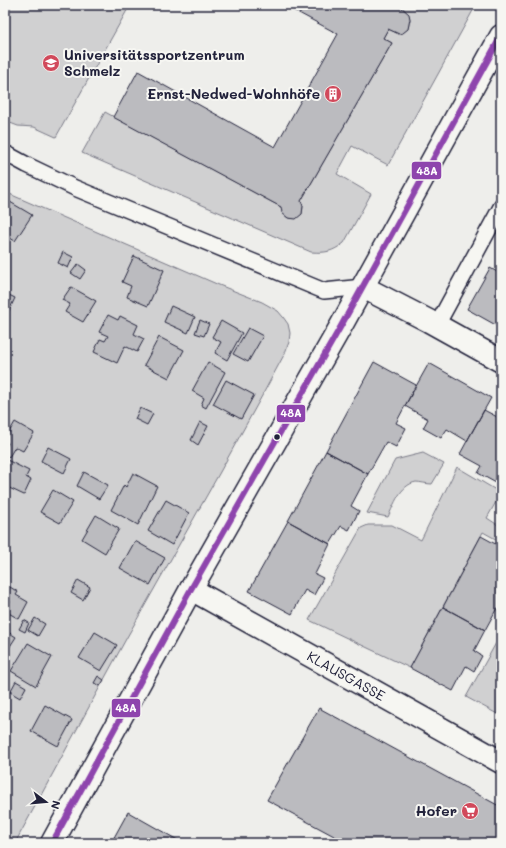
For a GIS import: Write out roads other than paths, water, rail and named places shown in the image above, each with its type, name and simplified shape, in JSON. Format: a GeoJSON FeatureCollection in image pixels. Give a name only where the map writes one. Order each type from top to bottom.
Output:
{"type":"FeatureCollection","features":[{"type":"Feature","properties":{"kind":"main road"},"geometry":{"type":"LineString","coordinates":[[52,843],[190,589],[363,286],[501,36]]}},
{"type":"Feature","properties":{"kind":"main road"},"geometry":{"type":"LineString","coordinates":[[363,286],[501,361]]}},
{"type":"Feature","properties":{"kind":"main road","name":"KLAUSGASSE"},"geometry":{"type":"LineString","coordinates":[[190,589],[501,762]]}},
{"type":"Feature","properties":{"kind":"lane"},"geometry":{"type":"LineString","coordinates":[[5,153],[75,188],[324,292],[363,286]]}},
{"type":"Feature","properties":{"kind":"lane"},"geometry":{"type":"LineString","coordinates":[[437,326],[501,207]]}},
{"type":"Feature","properties":{"kind":"place","name":"Universitätssportzentrum Schmelz"},"geometry":{"type":"Point","coordinates":[51,63]}},
{"type":"Feature","properties":{"kind":"place","name":"Ernst-Nedwed-Wohnhöfe"},"geometry":{"type":"Point","coordinates":[333,94]}},
{"type":"Feature","properties":{"kind":"place","name":"Hofer"},"geometry":{"type":"Point","coordinates":[470,811]}}]}
